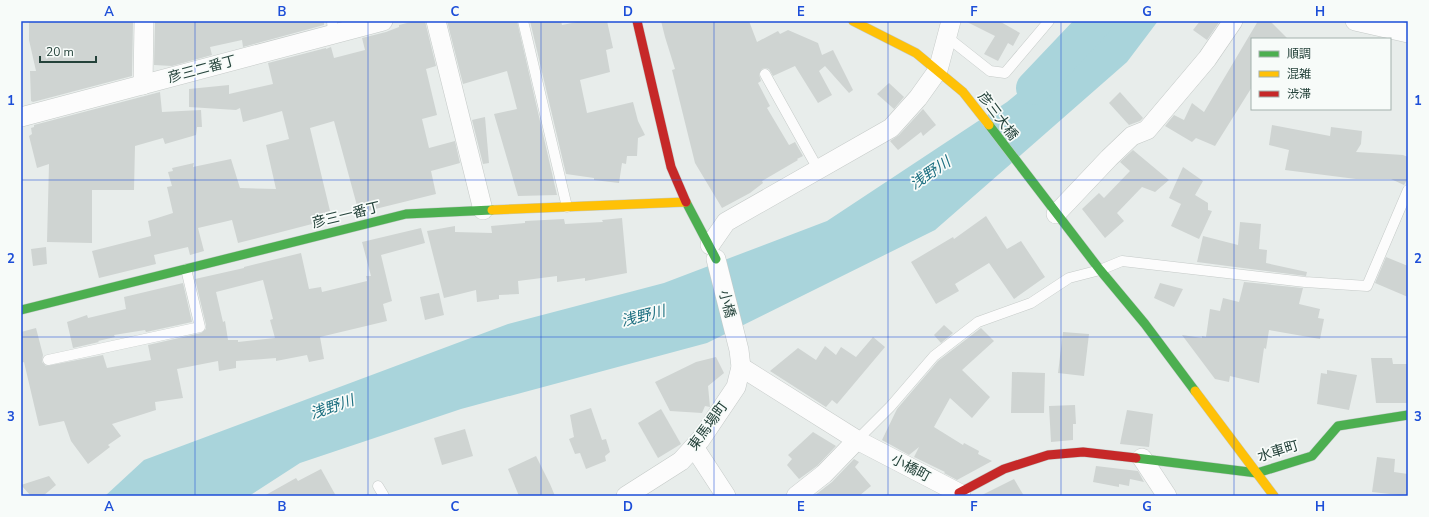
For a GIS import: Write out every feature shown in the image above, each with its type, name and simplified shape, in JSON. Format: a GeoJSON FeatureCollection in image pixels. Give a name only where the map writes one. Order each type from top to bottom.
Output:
{"type":"FeatureCollection","features":[{"type":"Feature","properties":{"kind":"street"},"geometry":{"type":"LineString","coordinates":[[143,85],[144,21]]}},
{"type":"Feature","properties":{"kind":"street","name":"彦三二番丁"},"geometry":{"type":"LineString","coordinates":[[21,117],[143,85],[332,28],[383,21]]}},
{"type":"Feature","properties":{"kind":"street"},"geometry":{"type":"LineString","coordinates":[[436,21],[483,210]]}},
{"type":"Feature","properties":{"kind":"street"},"geometry":{"type":"LineString","coordinates":[[637,21],[671,167],[686,202],[713,252]]}},
{"type":"Feature","properties":{"kind":"street","name":"彦三大橋"},"geometry":{"type":"LineString","coordinates":[[853,21],[916,53],[938,70],[962,92],[1010,156],[1100,270],[1145,324],[1274,496]]}},
{"type":"Feature","properties":{"kind":"street"},"geometry":{"type":"LineString","coordinates":[[1056,214],[1132,136],[1148,130],[1208,59],[1233,21]]}},
{"type":"Feature","properties":{"kind":"street"},"geometry":{"type":"LineString","coordinates":[[1355,21],[1408,33]]}},
{"type":"Feature","properties":{"kind":"street"},"geometry":{"type":"LineString","coordinates":[[713,252],[726,222],[891,128],[918,98],[938,70],[949,29]]}},
{"type":"Feature","properties":{"kind":"street","name":"彦三一番丁"},"geometry":{"type":"LineString","coordinates":[[21,310],[406,214],[686,202]]}},
{"type":"Feature","properties":{"kind":"street","name":"小橋"},"geometry":{"type":"LineString","coordinates":[[713,252],[740,358]]}},
{"type":"Feature","properties":{"kind":"street","name":"小橋町"},"geometry":{"type":"LineString","coordinates":[[740,358],[857,440],[960,495],[1004,469],[1048,455],[1083,452],[1142,458]]}},
{"type":"Feature","properties":{"kind":"street","name":"東馬場町"},"geometry":{"type":"LineString","coordinates":[[626,496],[681,461],[701,439],[736,387],[740,358]]}},
{"type":"Feature","properties":{"kind":"street","name":"水車町"},"geometry":{"type":"LineString","coordinates":[[1142,458],[1257,473],[1312,456],[1338,426],[1408,415]]}},
{"type":"Feature","properties":{"kind":"street"},"geometry":{"type":"LineString","coordinates":[[796,496],[824,474],[857,440]]}},
{"type":"Feature","properties":{"kind":"street"},"geometry":{"type":"LineString","coordinates":[[694,447],[726,496]]}},
{"type":"Feature","properties":{"kind":"street"},"geometry":{"type":"LineString","coordinates":[[1142,458],[1167,496]]}},
{"type":"Feature","properties":{"kind":"lane"},"geometry":{"type":"LineString","coordinates":[[523,21],[567,206]]}},
{"type":"Feature","properties":{"kind":"lane"},"geometry":{"type":"LineString","coordinates":[[949,29],[990,71],[1005,73],[1049,21]]}},
{"type":"Feature","properties":{"kind":"lane"},"geometry":{"type":"LineString","coordinates":[[765,74],[818,169]]}},
{"type":"Feature","properties":{"kind":"lane"},"geometry":{"type":"LineString","coordinates":[[857,440],[890,407],[934,356],[978,322],[1031,303],[1069,278],[1100,270],[1122,261],[1305,282],[1367,286],[1408,190]]}},
{"type":"Feature","properties":{"kind":"lane"},"geometry":{"type":"LineString","coordinates":[[48,360],[200,327],[186,269]]}},
{"type":"Feature","properties":{"kind":"lane"},"geometry":{"type":"LineString","coordinates":[[378,486],[384,496]]}},
{"type":"Feature","properties":{"kind":"water"},"geometry":{"type":"Polygon","coordinates":[[[1106,21],[1158,21],[1127,62],[935,230],[707,343],[461,409],[300,463],[249,496],[105,496],[144,460],[508,324],[664,283],[827,221],[1007,102],[1106,21]]]}},
{"type":"Feature","properties":{"kind":"building"},"geometry":{"type":"Polygon","coordinates":[[[29,21],[133,21],[132,76],[33,102],[31,101],[30,71],[36,71],[29,40],[29,21]]]}},
{"type":"Feature","properties":{"kind":"building"},"geometry":{"type":"Polygon","coordinates":[[[155,21],[324,21],[324,25],[243,47],[242,40],[210,47],[212,55],[172,66],[154,65],[155,21]]]}},
{"type":"Feature","properties":{"kind":"building"},"geometry":{"type":"Polygon","coordinates":[[[415,21],[425,21],[436,66],[426,69],[437,115],[422,119],[429,148],[455,141],[460,163],[431,171],[436,194],[359,213],[334,121],[310,128],[331,215],[311,220],[312,224],[238,243],[232,220],[198,228],[204,251],[190,255],[188,247],[154,255],[156,264],[99,278],[92,251],[151,236],[148,221],[173,213],[167,187],[172,186],[168,172],[173,171],[172,168],[194,163],[193,167],[231,159],[240,188],[276,189],[266,145],[289,139],[282,111],[243,122],[240,108],[236,110],[189,107],[189,89],[229,85],[229,94],[273,84],[268,63],[331,47],[334,58],[365,50],[362,38],[386,32],[399,27],[399,25],[415,21]]]}},
{"type":"Feature","properties":{"kind":"building"},"geometry":{"type":"Polygon","coordinates":[[[447,21],[517,21],[557,195],[518,196],[494,114],[517,109],[507,71],[463,84],[447,21]]]}},
{"type":"Feature","properties":{"kind":"building"},"geometry":{"type":"Polygon","coordinates":[[[530,21],[561,21],[562,25],[582,21],[607,21],[613,48],[606,50],[610,72],[580,80],[587,113],[633,102],[638,121],[645,135],[638,138],[637,156],[627,156],[626,164],[622,163],[619,183],[594,180],[594,178],[566,174],[530,21]]]}},
{"type":"Feature","properties":{"kind":"building"},"geometry":{"type":"Polygon","coordinates":[[[661,21],[749,21],[757,42],[778,31],[780,34],[788,30],[818,43],[822,55],[833,50],[853,90],[849,93],[825,66],[819,71],[832,95],[818,103],[795,66],[773,76],[769,69],[762,69],[759,74],[761,81],[758,83],[770,106],[767,108],[789,145],[795,142],[803,156],[762,181],[763,183],[750,193],[722,208],[695,163],[672,70],[675,69],[661,21]]]}},
{"type":"Feature","properties":{"kind":"building"},"geometry":{"type":"Polygon","coordinates":[[[965,21],[999,21],[1020,33],[1013,46],[1008,43],[998,61],[984,54],[995,36],[965,21]]]}},
{"type":"Feature","properties":{"kind":"building"},"geometry":{"type":"Polygon","coordinates":[[[1200,21],[1220,21],[1207,40],[1193,30],[1200,21]]]}},
{"type":"Feature","properties":{"kind":"building"},"geometry":{"type":"Polygon","coordinates":[[[1258,21],[1270,21],[1287,38],[1251,38],[1251,89],[1215,146],[1196,138],[1192,142],[1165,126],[1174,115],[1184,120],[1192,103],[1204,112],[1258,21]]]}},
{"type":"Feature","properties":{"kind":"building"},"geometry":{"type":"Polygon","coordinates":[[[889,83],[904,97],[894,109],[877,94],[889,83]]]}},
{"type":"Feature","properties":{"kind":"building"},"geometry":{"type":"Polygon","coordinates":[[[160,92],[162,112],[201,110],[202,127],[197,127],[196,135],[165,144],[163,138],[135,146],[134,190],[92,190],[92,243],[47,242],[49,164],[37,168],[29,136],[32,134],[31,128],[34,127],[34,125],[160,92]]]}},
{"type":"Feature","properties":{"kind":"building"},"geometry":{"type":"Polygon","coordinates":[[[1120,92],[1143,118],[1140,121],[1129,125],[1109,103],[1120,92]]]}},
{"type":"Feature","properties":{"kind":"building"},"geometry":{"type":"Polygon","coordinates":[[[923,109],[936,125],[923,136],[921,132],[898,150],[890,141],[899,135],[923,109]]]}},
{"type":"Feature","properties":{"kind":"building"},"geometry":{"type":"Polygon","coordinates":[[[485,117],[489,163],[483,164],[472,120],[485,117]]]}},
{"type":"Feature","properties":{"kind":"building"},"geometry":{"type":"Polygon","coordinates":[[[1272,125],[1330,136],[1331,127],[1362,131],[1361,144],[1356,152],[1403,155],[1408,157],[1408,178],[1404,185],[1391,179],[1356,179],[1285,170],[1289,150],[1269,145],[1272,125]]]}},
{"type":"Feature","properties":{"kind":"building"},"geometry":{"type":"Polygon","coordinates":[[[1133,150],[1169,180],[1155,192],[1142,187],[1117,213],[1124,221],[1105,238],[1082,209],[1099,193],[1104,198],[1130,171],[1120,162],[1133,150]]]}},
{"type":"Feature","properties":{"kind":"building"},"geometry":{"type":"Polygon","coordinates":[[[1183,167],[1203,181],[1195,195],[1208,203],[1208,210],[1212,211],[1199,239],[1171,226],[1181,204],[1169,198],[1183,167]]]}},
{"type":"Feature","properties":{"kind":"building"},"geometry":{"type":"Polygon","coordinates":[[[986,216],[1007,249],[1021,241],[1045,277],[1014,299],[989,263],[955,284],[959,291],[936,304],[911,262],[953,237],[954,239],[986,216]]]}},
{"type":"Feature","properties":{"kind":"building"},"geometry":{"type":"Polygon","coordinates":[[[622,218],[627,273],[585,281],[585,278],[557,282],[557,276],[518,281],[519,294],[499,295],[499,299],[477,302],[476,290],[444,298],[427,231],[455,226],[455,232],[492,233],[491,226],[525,223],[525,221],[564,219],[565,224],[603,222],[602,220],[622,218]]]}},
{"type":"Feature","properties":{"kind":"building"},"geometry":{"type":"Polygon","coordinates":[[[1240,222],[1261,224],[1259,249],[1267,250],[1266,263],[1307,272],[1306,276],[1197,262],[1203,236],[1238,245],[1240,222]]]}},
{"type":"Feature","properties":{"kind":"building"},"geometry":{"type":"Polygon","coordinates":[[[421,228],[425,243],[381,255],[392,301],[383,304],[387,321],[320,337],[324,359],[309,362],[307,355],[276,361],[276,358],[236,361],[236,368],[219,371],[218,361],[177,369],[183,398],[155,402],[156,410],[112,424],[121,436],[108,445],[110,447],[88,464],[71,441],[64,421],[39,426],[24,362],[21,363],[21,332],[36,328],[43,355],[42,362],[46,366],[103,355],[107,368],[151,360],[148,345],[201,333],[206,329],[195,279],[301,253],[309,289],[321,287],[322,292],[367,281],[366,276],[371,276],[362,242],[421,228]],[[263,280],[216,292],[223,322],[225,321],[228,340],[238,340],[238,342],[275,338],[270,320],[273,319],[263,280]]]}},
{"type":"Feature","properties":{"kind":"building"},"geometry":{"type":"Polygon","coordinates":[[[46,247],[47,264],[33,266],[31,249],[46,247]]]}},
{"type":"Feature","properties":{"kind":"building"},"geometry":{"type":"Polygon","coordinates":[[[1386,257],[1408,266],[1408,297],[1375,283],[1386,257]]]}},
{"type":"Feature","properties":{"kind":"building"},"geometry":{"type":"Polygon","coordinates":[[[1244,282],[1303,288],[1299,304],[1320,309],[1318,318],[1324,319],[1320,339],[1269,330],[1266,349],[1264,348],[1259,383],[1230,376],[1229,382],[1215,379],[1182,335],[1202,338],[1202,336],[1206,337],[1210,309],[1220,311],[1223,298],[1239,302],[1244,282]]]}},
{"type":"Feature","properties":{"kind":"building"},"geometry":{"type":"Polygon","coordinates":[[[183,283],[192,322],[146,332],[145,330],[114,335],[115,337],[73,348],[67,322],[87,315],[88,318],[126,309],[124,297],[183,283]]]}},
{"type":"Feature","properties":{"kind":"building"},"geometry":{"type":"Polygon","coordinates":[[[1160,283],[1183,289],[1174,307],[1154,298],[1160,283]]]}},
{"type":"Feature","properties":{"kind":"building"},"geometry":{"type":"Polygon","coordinates":[[[439,293],[444,315],[425,320],[420,297],[439,293]]]}},
{"type":"Feature","properties":{"kind":"building"},"geometry":{"type":"Polygon","coordinates":[[[944,325],[953,333],[941,343],[934,335],[944,325]]]}},
{"type":"Feature","properties":{"kind":"building"},"geometry":{"type":"Polygon","coordinates":[[[981,328],[994,341],[962,370],[990,397],[972,418],[950,398],[934,427],[963,445],[964,443],[979,451],[978,454],[992,461],[957,480],[944,473],[945,472],[914,457],[919,447],[909,455],[882,440],[897,409],[938,361],[981,328]]]}},
{"type":"Feature","properties":{"kind":"building"},"geometry":{"type":"Polygon","coordinates":[[[1063,332],[1089,334],[1084,376],[1058,373],[1063,332]]]}},
{"type":"Feature","properties":{"kind":"building"},"geometry":{"type":"Polygon","coordinates":[[[873,337],[885,347],[837,404],[832,400],[826,407],[770,371],[798,348],[816,360],[825,346],[836,355],[841,347],[856,357],[873,337]]]}},
{"type":"Feature","properties":{"kind":"building"},"geometry":{"type":"Polygon","coordinates":[[[716,357],[724,373],[708,386],[710,407],[705,406],[702,413],[670,411],[655,382],[696,362],[716,357]]]}},
{"type":"Feature","properties":{"kind":"building"},"geometry":{"type":"Polygon","coordinates":[[[1371,358],[1392,358],[1393,364],[1407,364],[1408,403],[1376,403],[1371,358]]]}},
{"type":"Feature","properties":{"kind":"building"},"geometry":{"type":"Polygon","coordinates":[[[1327,370],[1357,375],[1349,410],[1317,404],[1321,373],[1327,374],[1327,370]]]}},
{"type":"Feature","properties":{"kind":"building"},"geometry":{"type":"Polygon","coordinates":[[[1012,372],[1045,373],[1044,413],[1011,413],[1012,372]]]}},
{"type":"Feature","properties":{"kind":"building"},"geometry":{"type":"Polygon","coordinates":[[[1075,405],[1076,424],[1073,424],[1073,440],[1051,442],[1049,406],[1075,405]]]}},
{"type":"Feature","properties":{"kind":"building"},"geometry":{"type":"Polygon","coordinates":[[[591,408],[602,440],[606,439],[610,452],[605,456],[606,461],[586,469],[580,453],[575,454],[569,439],[574,437],[570,415],[591,408]]]}},
{"type":"Feature","properties":{"kind":"building"},"geometry":{"type":"Polygon","coordinates":[[[661,409],[681,444],[658,458],[638,423],[661,409]]]}},
{"type":"Feature","properties":{"kind":"building"},"geometry":{"type":"Polygon","coordinates":[[[1127,410],[1153,414],[1149,447],[1120,444],[1127,410]]]}},
{"type":"Feature","properties":{"kind":"building"},"geometry":{"type":"Polygon","coordinates":[[[465,429],[473,456],[442,465],[434,438],[465,429]]]}},
{"type":"Feature","properties":{"kind":"building"},"geometry":{"type":"Polygon","coordinates":[[[813,432],[836,446],[817,466],[799,479],[787,465],[792,459],[788,455],[813,432]]]}},
{"type":"Feature","properties":{"kind":"building"},"geometry":{"type":"Polygon","coordinates":[[[536,456],[555,496],[519,496],[508,469],[536,456]]]}},
{"type":"Feature","properties":{"kind":"building"},"geometry":{"type":"Polygon","coordinates":[[[1377,457],[1395,459],[1394,472],[1408,474],[1408,496],[1372,492],[1377,457]]]}},
{"type":"Feature","properties":{"kind":"building"},"geometry":{"type":"Polygon","coordinates":[[[854,459],[859,462],[855,467],[871,486],[859,496],[814,496],[832,482],[854,459]]]}},
{"type":"Feature","properties":{"kind":"building"},"geometry":{"type":"Polygon","coordinates":[[[1096,466],[1138,471],[1144,482],[1130,479],[1129,486],[1119,484],[1119,487],[1093,482],[1096,466]]]}},
{"type":"Feature","properties":{"kind":"building"},"geometry":{"type":"Polygon","coordinates":[[[321,469],[336,496],[264,496],[296,478],[298,481],[321,469]]]}},
{"type":"Feature","properties":{"kind":"building"},"geometry":{"type":"Polygon","coordinates":[[[49,476],[56,485],[43,496],[31,496],[21,485],[49,476]]]}},
{"type":"Feature","properties":{"kind":"building"},"geometry":{"type":"Polygon","coordinates":[[[1014,479],[1024,496],[982,495],[1014,479]]]}},
{"type":"Feature","properties":{"kind":"waterway","name":"浅野川"},"geometry":{"type":"LineString","coordinates":[[1033,88],[1096,21]]}},
{"type":"Feature","properties":{"kind":"traffic: fast"},"geometry":{"type":"LineString","coordinates":[[989,125],[1100,270],[1145,324],[1195,391]]}},
{"type":"Feature","properties":{"kind":"traffic: fast"},"geometry":{"type":"LineString","coordinates":[[686,202],[716,259]]}},
{"type":"Feature","properties":{"kind":"traffic: fast"},"geometry":{"type":"LineString","coordinates":[[21,310],[406,214],[492,210]]}},
{"type":"Feature","properties":{"kind":"traffic: fast"},"geometry":{"type":"LineString","coordinates":[[1136,458],[1257,473],[1312,456],[1338,426],[1408,415]]}},
{"type":"Feature","properties":{"kind":"traffic: slow"},"geometry":{"type":"LineString","coordinates":[[853,21],[916,53],[963,92],[989,125]]}},
{"type":"Feature","properties":{"kind":"traffic: slow"},"geometry":{"type":"LineString","coordinates":[[492,210],[686,202]]}},
{"type":"Feature","properties":{"kind":"traffic: slow"},"geometry":{"type":"LineString","coordinates":[[1195,391],[1274,496]]}},
{"type":"Feature","properties":{"kind":"traffic: jam"},"geometry":{"type":"LineString","coordinates":[[637,21],[671,167],[686,202]]}},
{"type":"Feature","properties":{"kind":"traffic: jam"},"geometry":{"type":"LineString","coordinates":[[959,493],[1004,469],[1048,455],[1083,452],[1136,458]]}}]}
